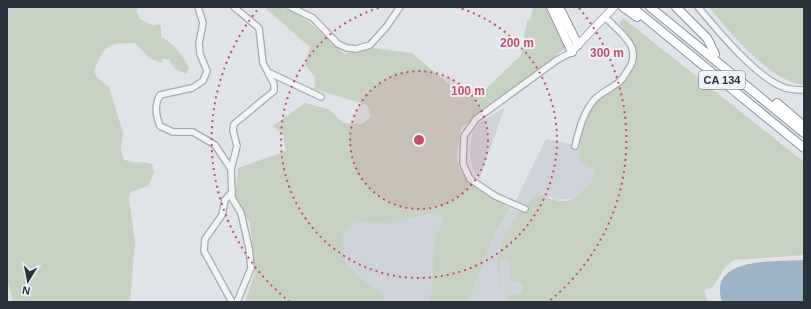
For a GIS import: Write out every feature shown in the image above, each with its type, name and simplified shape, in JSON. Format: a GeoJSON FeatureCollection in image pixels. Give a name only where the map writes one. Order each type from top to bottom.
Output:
{"type":"FeatureCollection","features":[{"type":"Feature","properties":{"kind":"highway"},"geometry":{"type":"LineString","coordinates":[[551,7],[572,52]]}},
{"type":"Feature","properties":{"kind":"highway"},"geometry":{"type":"LineString","coordinates":[[559,7],[578,45]]}},
{"type":"Feature","properties":{"kind":"highway"},"geometry":{"type":"LineString","coordinates":[[623,7],[641,11],[804,142]]}},
{"type":"Feature","properties":{"kind":"highway"},"geometry":{"type":"LineString","coordinates":[[632,7],[641,11],[804,133]]}},
{"type":"Feature","properties":{"kind":"highway","name":"CA 134"},"geometry":{"type":"LineString","coordinates":[[659,7],[804,126]]}},
{"type":"Feature","properties":{"kind":"highway"},"geometry":{"type":"LineString","coordinates":[[676,7],[708,38],[716,54]]}},
{"type":"Feature","properties":{"kind":"highway","name":"CA 134"},"geometry":{"type":"LineString","coordinates":[[641,11],[687,52],[804,148]]}},
{"type":"Feature","properties":{"kind":"main road"},"geometry":{"type":"LineString","coordinates":[[572,52],[614,7]]}},
{"type":"Feature","properties":{"kind":"street"},"geometry":{"type":"LineString","coordinates":[[198,7],[203,22],[199,43],[200,54],[207,71],[203,81],[192,88],[160,95],[156,115],[160,126],[173,132],[193,132],[215,145],[231,170]]}},
{"type":"Feature","properties":{"kind":"street"},"geometry":{"type":"LineString","coordinates":[[234,7],[259,28],[263,63],[270,73],[274,84],[274,91],[234,124],[233,130],[237,146],[231,170],[232,198],[241,213],[249,248],[251,268],[237,302]]}},
{"type":"Feature","properties":{"kind":"street"},"geometry":{"type":"LineString","coordinates":[[291,7],[313,18],[338,44],[347,48],[356,49],[370,45],[387,26],[400,7]]}},
{"type":"Feature","properties":{"kind":"street"},"geometry":{"type":"LineString","coordinates":[[698,7],[738,52],[772,81],[783,88],[804,90]]}},
{"type":"Feature","properties":{"kind":"street"},"geometry":{"type":"LineString","coordinates":[[575,146],[580,124],[593,102],[599,95],[620,82],[631,66],[634,58],[634,48],[605,18]]}},
{"type":"Feature","properties":{"kind":"street"},"geometry":{"type":"LineString","coordinates":[[525,210],[495,196],[470,179],[463,164],[464,136],[476,119],[557,60],[572,52]]}},
{"type":"Feature","properties":{"kind":"street"},"geometry":{"type":"LineString","coordinates":[[270,73],[321,97]]}},
{"type":"Feature","properties":{"kind":"street"},"geometry":{"type":"LineString","coordinates":[[232,192],[225,200],[222,215],[205,239],[204,251],[232,302]]}},
{"type":"Feature","properties":{"kind":"shaded area"},"geometry":{"type":"Polygon","coordinates":[[[505,107],[479,180],[472,166],[469,150],[473,131],[481,122],[505,107]]]}},
{"type":"Feature","properties":{"kind":"shaded area"},"geometry":{"type":"Polygon","coordinates":[[[546,139],[580,146],[580,163],[596,170],[593,181],[577,198],[556,200],[550,197],[531,199],[527,205],[516,200],[546,139]]]}},
{"type":"Feature","properties":{"kind":"shaded area"},"geometry":{"type":"Polygon","coordinates":[[[510,208],[519,212],[503,237],[497,261],[502,284],[500,260],[510,260],[511,281],[520,283],[523,288],[522,293],[508,295],[508,302],[468,302],[494,235],[510,208]]]}},
{"type":"Feature","properties":{"kind":"shaded area"},"geometry":{"type":"Polygon","coordinates":[[[437,212],[444,220],[435,236],[431,295],[428,302],[385,302],[383,294],[365,282],[345,263],[343,235],[355,221],[385,224],[437,212]]]}},
{"type":"Feature","properties":{"kind":"green space"},"geometry":{"type":"Polygon","coordinates":[[[7,7],[139,7],[136,10],[140,19],[154,26],[157,24],[161,26],[161,37],[174,46],[189,67],[186,74],[174,68],[169,59],[162,59],[162,63],[149,58],[135,43],[125,43],[107,47],[94,72],[98,78],[109,87],[123,133],[121,148],[123,159],[131,162],[144,162],[152,164],[154,172],[148,186],[131,192],[129,198],[135,243],[130,302],[13,302],[7,279],[7,7]]]}},
{"type":"Feature","properties":{"kind":"green space"},"geometry":{"type":"Polygon","coordinates":[[[264,7],[284,7],[308,21],[344,54],[371,48],[412,53],[464,97],[479,96],[521,55],[527,21],[531,19],[533,7],[550,7],[567,47],[556,55],[557,60],[520,88],[520,83],[461,128],[457,155],[459,168],[470,183],[510,208],[494,235],[468,302],[428,302],[431,294],[435,236],[444,220],[437,212],[385,224],[355,221],[343,235],[345,263],[365,282],[383,294],[385,302],[245,302],[255,273],[250,223],[235,199],[238,168],[286,151],[283,135],[273,126],[305,103],[328,109],[344,123],[362,124],[371,117],[367,105],[314,89],[315,77],[305,65],[310,47],[264,7]]]}},
{"type":"Feature","properties":{"kind":"green space"},"geometry":{"type":"Polygon","coordinates":[[[709,7],[804,7],[804,85],[791,82],[765,66],[739,42],[709,7]]]}},
{"type":"Feature","properties":{"kind":"green space"},"geometry":{"type":"Polygon","coordinates":[[[623,18],[804,162],[804,255],[734,260],[725,267],[713,287],[704,290],[708,302],[508,302],[507,295],[521,293],[523,288],[520,283],[511,281],[510,260],[500,260],[502,284],[500,285],[497,261],[503,237],[524,204],[527,205],[534,196],[542,196],[562,201],[575,198],[586,189],[594,176],[596,170],[580,163],[581,129],[585,116],[594,103],[619,83],[630,72],[634,64],[635,43],[619,23],[623,18]]]}},
{"type":"Feature","properties":{"kind":"water"},"geometry":{"type":"Polygon","coordinates":[[[804,260],[804,302],[722,302],[720,287],[725,276],[734,269],[747,264],[762,262],[804,260]]]}}]}
